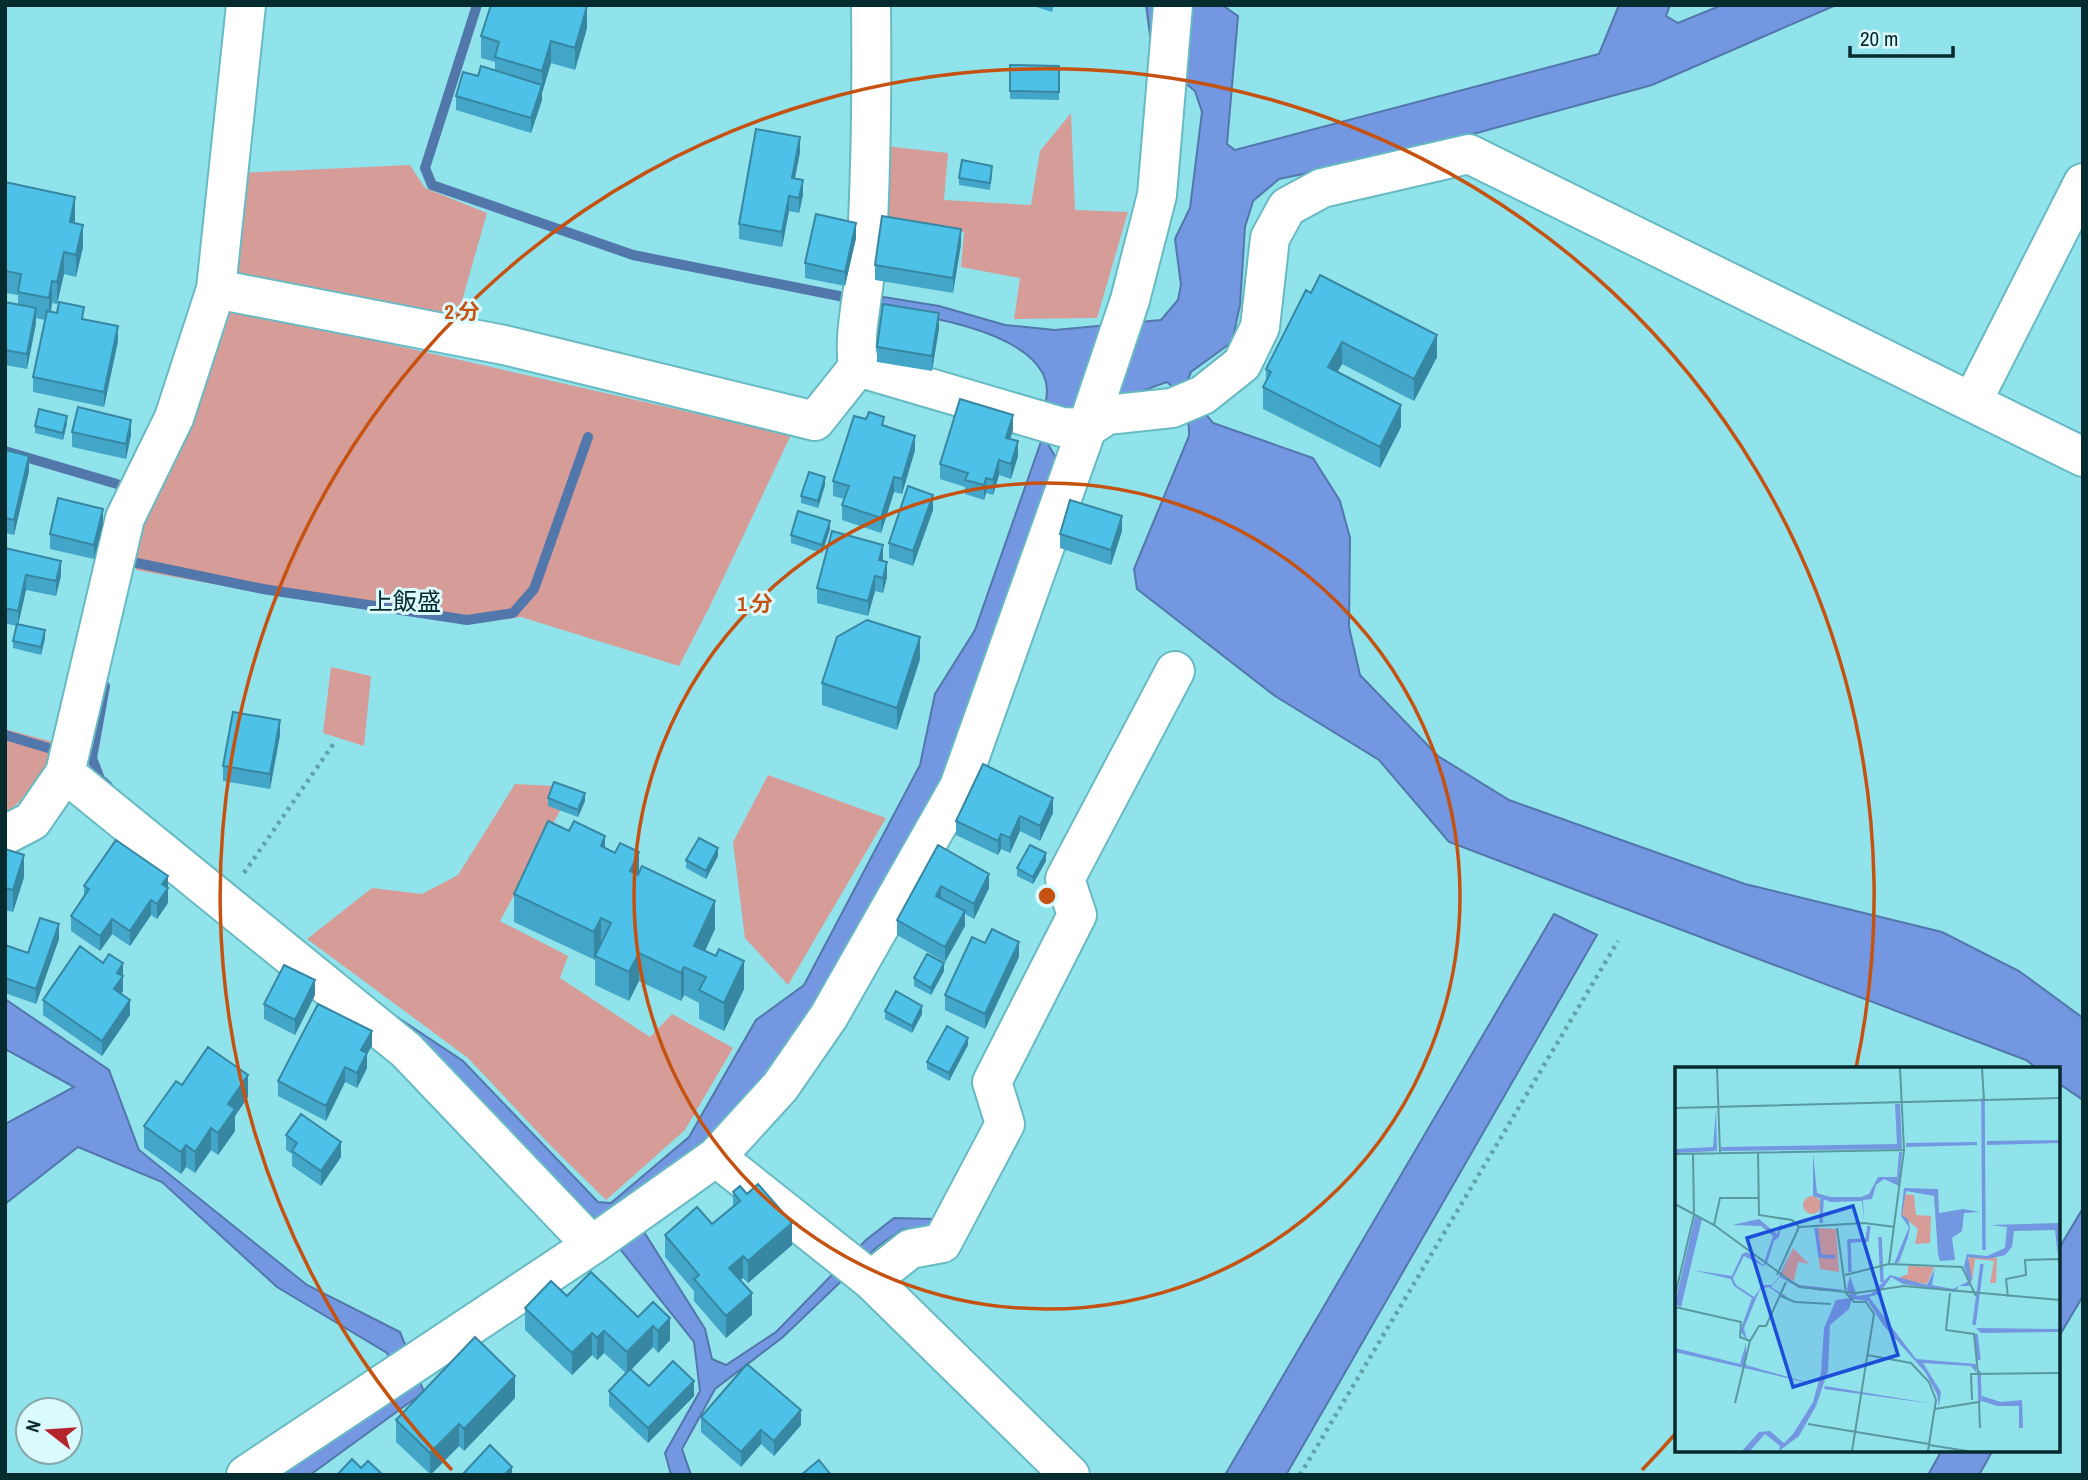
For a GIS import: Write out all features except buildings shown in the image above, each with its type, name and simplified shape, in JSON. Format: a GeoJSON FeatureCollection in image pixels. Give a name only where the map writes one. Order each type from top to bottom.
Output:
{"type":"FeatureCollection","features":[{"type":"Feature","properties":{"kind":"street"},"geometry":{"type":"LineString","coordinates":[[5,835],[32,821],[65,773],[125,518],[174,418],[216,289],[246,5]]}},
{"type":"Feature","properties":{"kind":"street"},"geometry":{"type":"LineString","coordinates":[[216,289],[504,345],[815,421],[858,367],[855,348],[863,298],[872,148],[871,5]]}},
{"type":"Feature","properties":{"kind":"street"},"geometry":{"type":"LineString","coordinates":[[246,1475],[614,1229],[716,1157],[780,1087],[830,1016],[959,786],[1064,425],[1130,299],[1157,195],[1172,5]]}},
{"type":"Feature","properties":{"kind":"street"},"geometry":{"type":"LineString","coordinates":[[858,367],[1064,425],[1188,401],[1242,364],[1260,327],[1270,238],[1287,206],[1322,188],[1469,154],[2083,457]]}},
{"type":"Feature","properties":{"kind":"street"},"geometry":{"type":"LineString","coordinates":[[1972,402],[2083,183]]}},
{"type":"Feature","properties":{"kind":"street"},"geometry":{"type":"LineString","coordinates":[[858,1270],[910,1250],[942,1243],[1006,1124],[992,1082],[1077,915],[1065,879],[1175,671]]}},
{"type":"Feature","properties":{"kind":"street"},"geometry":{"type":"LineString","coordinates":[[65,773],[406,1050],[614,1229]]}},
{"type":"Feature","properties":{"kind":"street"},"geometry":{"type":"LineString","coordinates":[[716,1157],[858,1270],[1070,1475]]}},
{"type":"Feature","properties":{"kind":"path"},"geometry":{"type":"LineString","coordinates":[[223,902],[334,744]]}},
{"type":"Feature","properties":{"kind":"path"},"geometry":{"type":"LineString","coordinates":[[1300,1475],[1618,941]]}},
{"type":"Feature","properties":{"kind":"shaded area"},"geometry":{"type":"Polygon","coordinates":[[[1071,113],[1075,210],[1128,212],[1097,318],[1014,319],[1020,278],[961,267],[964,232],[878,223],[885,146],[948,153],[944,200],[1031,205],[1040,151],[1071,113]]]}},
{"type":"Feature","properties":{"kind":"shaded area"},"geometry":{"type":"Polygon","coordinates":[[[410,165],[425,188],[487,213],[456,322],[235,275],[239,173],[410,165]]]}},
{"type":"Feature","properties":{"kind":"shaded area"},"geometry":{"type":"Polygon","coordinates":[[[226,307],[791,435],[679,666],[521,617],[469,624],[263,593],[136,570],[142,506],[226,307]]]}},
{"type":"Feature","properties":{"kind":"shaded area"},"geometry":{"type":"Polygon","coordinates":[[[331,667],[371,676],[364,746],[323,733],[331,667]]]}},
{"type":"Feature","properties":{"kind":"shaded area"},"geometry":{"type":"Polygon","coordinates":[[[5,729],[61,744],[55,768],[5,815],[5,729]]]}},
{"type":"Feature","properties":{"kind":"shaded area"},"geometry":{"type":"Polygon","coordinates":[[[768,775],[886,818],[788,985],[745,938],[733,842],[768,775]]]}},
{"type":"Feature","properties":{"kind":"shaded area"},"geometry":{"type":"Polygon","coordinates":[[[515,784],[573,787],[500,921],[568,956],[560,978],[650,1037],[672,1014],[733,1048],[685,1130],[606,1200],[468,1058],[307,939],[372,888],[422,894],[458,875],[515,784]]]}},
{"type":"Feature","properties":{"kind":"water"},"geometry":{"type":"Polygon","coordinates":[[[1146,5],[1222,5],[1238,16],[1227,144],[1235,150],[1599,54],[1619,5],[1670,5],[1666,16],[1678,23],[1722,5],[1836,5],[1652,85],[1400,154],[1279,179],[1253,201],[1245,227],[1240,305],[1232,342],[1191,372],[1188,379],[1202,410],[1213,423],[1313,458],[1340,501],[1350,538],[1349,627],[1360,675],[1438,756],[1509,800],[1745,884],[1942,932],[2019,971],[2083,1018],[2083,1100],[2060,1084],[2060,1067],[2035,1067],[2026,1060],[1449,842],[1379,760],[1275,696],[1137,589],[1134,569],[1189,436],[1184,407],[1167,382],[1092,407],[1045,409],[1047,386],[1042,372],[1013,345],[947,321],[884,310],[880,303],[884,297],[939,306],[1005,325],[1055,330],[1161,320],[1178,300],[1181,285],[1175,239],[1190,208],[1202,112],[1195,91],[1153,57],[1146,5]]]}},
{"type":"Feature","properties":{"kind":"water"},"geometry":{"type":"Polygon","coordinates":[[[1043,436],[1058,461],[958,752],[828,990],[761,1089],[629,1208],[705,1329],[712,1359],[726,1365],[776,1332],[866,1240],[894,1218],[934,1219],[942,1227],[903,1229],[877,1247],[783,1337],[715,1389],[682,1449],[691,1475],[671,1475],[665,1453],[700,1391],[694,1342],[601,1225],[441,1062],[352,987],[463,1061],[598,1202],[611,1203],[689,1137],[756,1020],[804,985],[920,765],[935,694],[975,630],[1043,436]]]}},
{"type":"Feature","properties":{"kind":"water"},"geometry":{"type":"Polygon","coordinates":[[[1554,914],[1597,935],[1286,1475],[1225,1475],[1554,914]]]}},
{"type":"Feature","properties":{"kind":"water"},"geometry":{"type":"Polygon","coordinates":[[[5,999],[109,1070],[139,1150],[307,1285],[400,1332],[424,1392],[310,1475],[272,1475],[406,1387],[387,1353],[277,1287],[162,1182],[78,1147],[5,1204],[5,1124],[74,1087],[5,1049],[5,999]]]}},
{"type":"Feature","properties":{"kind":"water"},"geometry":{"type":"Polygon","coordinates":[[[2083,1208],[2083,1296],[2060,1335],[2060,1247],[2083,1208]]]}},
{"type":"Feature","properties":{"kind":"water"},"geometry":{"type":"Polygon","coordinates":[[[1941,1452],[1992,1452],[1979,1475],[1928,1475],[1941,1452]]]}},
{"type":"Feature","properties":{"kind":"waterway"},"geometry":{"type":"LineString","coordinates":[[477,5],[425,168],[432,185],[633,255],[854,299]]}},
{"type":"Feature","properties":{"kind":"waterway"},"geometry":{"type":"LineString","coordinates":[[132,562],[263,589],[467,620],[513,613],[534,589],[588,437]]}},
{"type":"Feature","properties":{"kind":"waterway"},"geometry":{"type":"LineString","coordinates":[[5,451],[117,484]]}},
{"type":"Feature","properties":{"kind":"waterway"},"geometry":{"type":"LineString","coordinates":[[105,686],[92,758],[100,779],[108,786]]}},
{"type":"Feature","properties":{"kind":"waterway"},"geometry":{"type":"LineString","coordinates":[[5,735],[55,750]]}},
{"type":"Feature","properties":{"kind":"district","name":"上飯盛"},"geometry":{"type":"Point","coordinates":[405,602]}}]}
